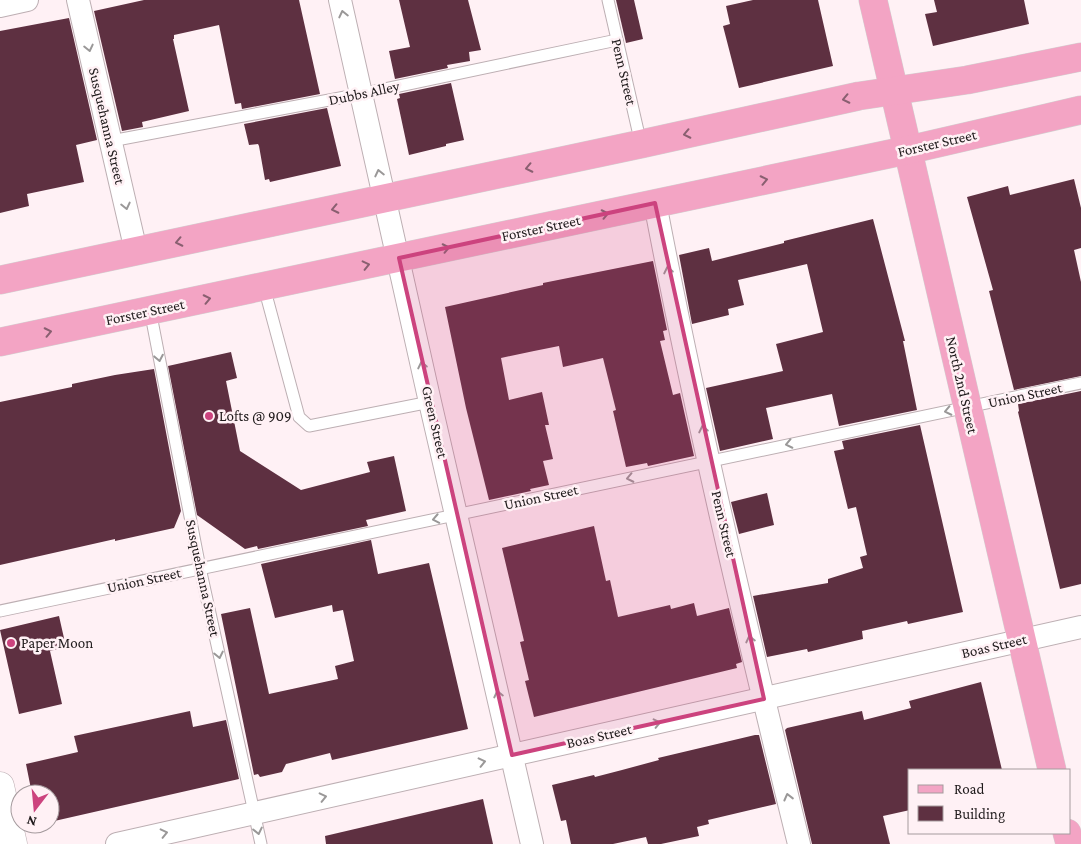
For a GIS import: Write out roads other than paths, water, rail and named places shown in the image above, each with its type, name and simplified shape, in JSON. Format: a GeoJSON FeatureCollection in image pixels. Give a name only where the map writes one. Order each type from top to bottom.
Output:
{"type":"FeatureCollection","features":[{"type":"Feature","properties":{"kind":"main road","name":"North 2nd Street"},"geometry":{"type":"LineString","coordinates":[[873,0],[1052,769]]}},
{"type":"Feature","properties":{"kind":"main road"},"geometry":{"type":"LineString","coordinates":[[0,280],[859,96],[967,80],[1081,57]]}},
{"type":"Feature","properties":{"kind":"main road","name":"Forster Street"},"geometry":{"type":"LineString","coordinates":[[0,342],[908,150],[1081,110]]}},
{"type":"Feature","properties":{"kind":"main road"},"geometry":{"type":"LineString","coordinates":[[0,786],[13,844]]}},
{"type":"Feature","properties":{"kind":"street"},"geometry":{"type":"LineString","coordinates":[[0,6],[27,0]]}},
{"type":"Feature","properties":{"kind":"street","name":"Susquehanna Street"},"geometry":{"type":"LineString","coordinates":[[78,0],[136,251]]}},
{"type":"Feature","properties":{"kind":"street","name":"Green Street"},"geometry":{"type":"LineString","coordinates":[[340,0],[532,844]]}},
{"type":"Feature","properties":{"kind":"street","name":"Penn Street"},"geometry":{"type":"LineString","coordinates":[[654,204],[764,699],[799,844]]}},
{"type":"Feature","properties":{"kind":"street","name":"Boas Street"},"geometry":{"type":"LineString","coordinates":[[117,844],[1081,627]]}},
{"type":"Feature","properties":{"kind":"lane","name":"Penn Street"},"geometry":{"type":"LineString","coordinates":[[608,0],[641,144]]}},
{"type":"Feature","properties":{"kind":"lane","name":"Dubbs Alley"},"geometry":{"type":"LineString","coordinates":[[110,141],[361,94],[617,40]]}},
{"type":"Feature","properties":{"kind":"lane"},"geometry":{"type":"LineString","coordinates":[[264,287],[299,417],[309,426],[430,402]]}},
{"type":"Feature","properties":{"kind":"lane","name":"Susquehanna Street"},"geometry":{"type":"LineString","coordinates":[[150,310],[200,568],[261,844]]}},
{"type":"Feature","properties":{"kind":"lane","name":"Union Street"},"geometry":{"type":"LineString","coordinates":[[0,611],[1081,383]]}},
{"type":"Feature","properties":{"kind":"place","name":"Lofts @ 909"},"geometry":{"type":"Point","coordinates":[209,416]}},
{"type":"Feature","properties":{"kind":"place","name":"Paper Moon"},"geometry":{"type":"Point","coordinates":[11,643]}}]}
